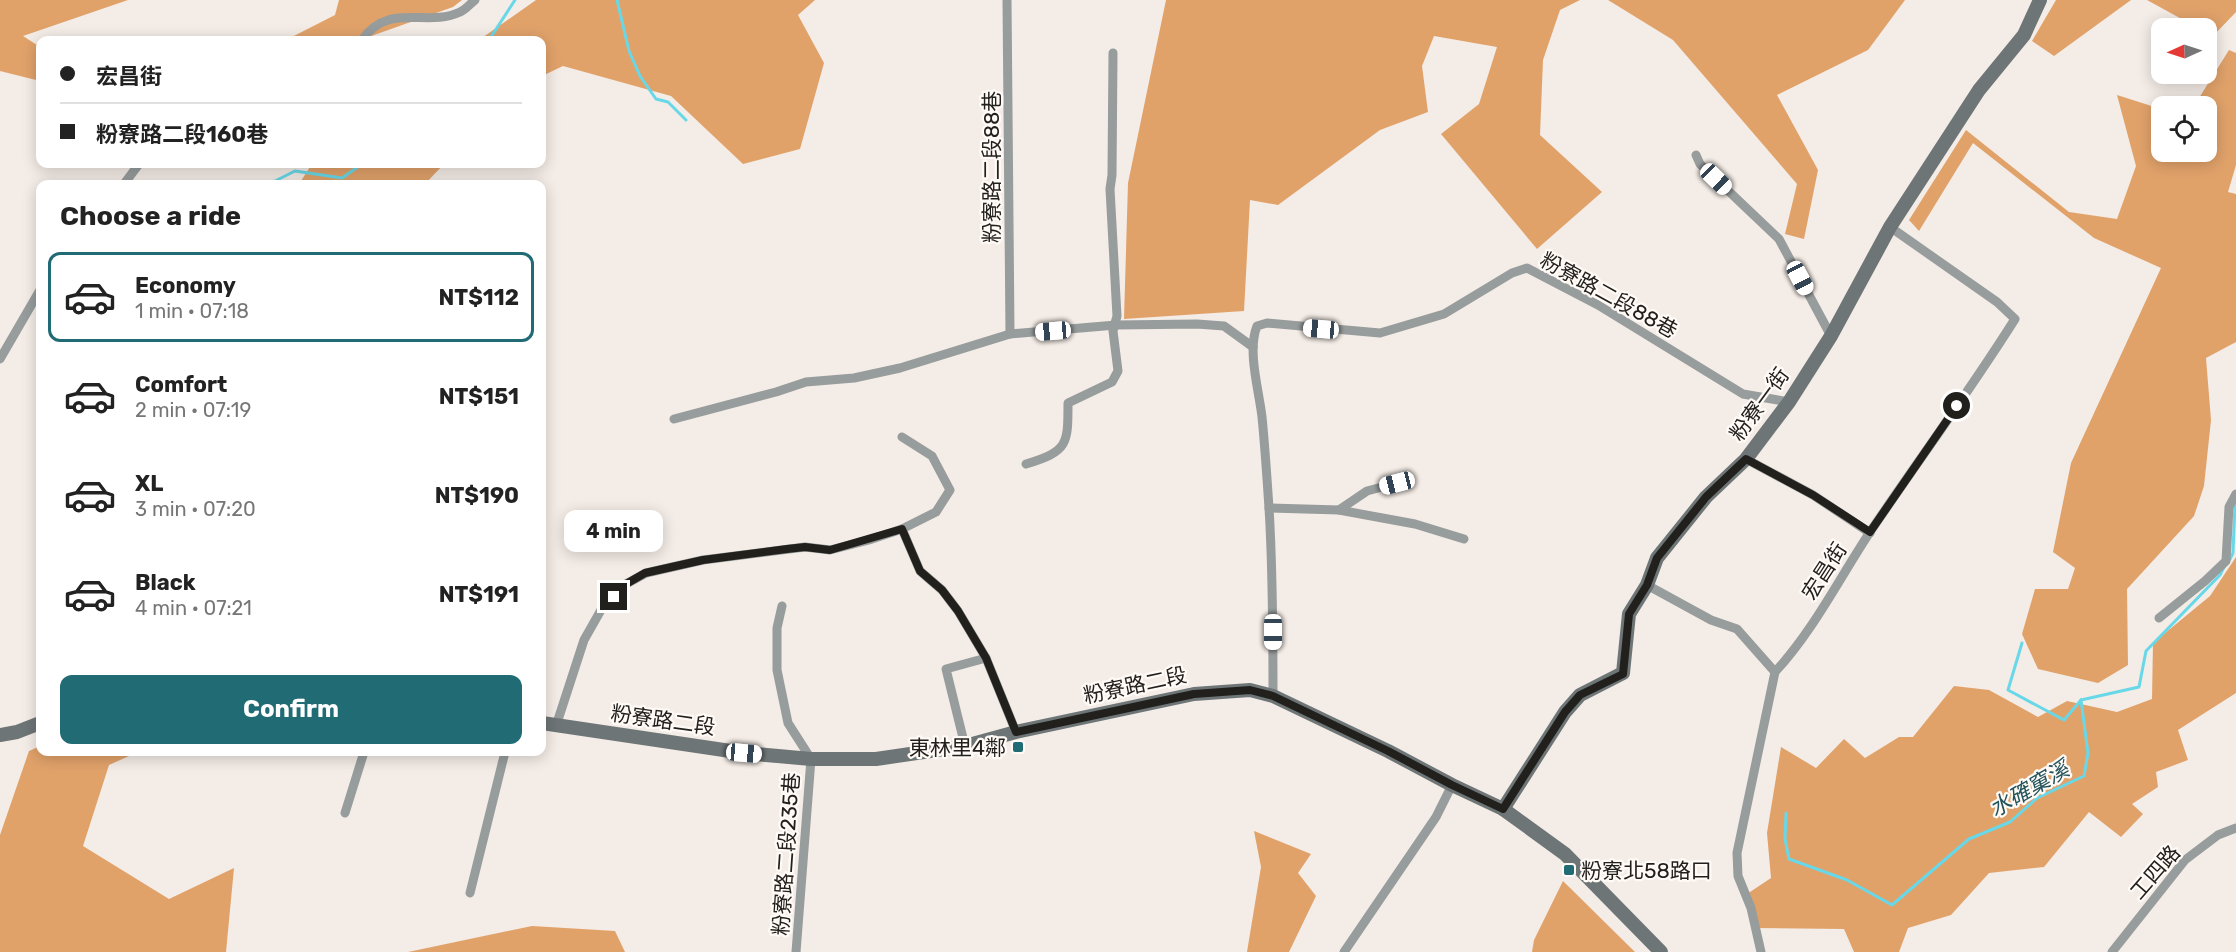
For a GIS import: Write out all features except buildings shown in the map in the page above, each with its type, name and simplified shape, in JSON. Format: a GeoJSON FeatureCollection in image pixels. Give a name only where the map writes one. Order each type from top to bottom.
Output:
{"type":"FeatureCollection","features":[{"type":"Feature","properties":{"kind":"main road","name":"粉寮一街"},"geometry":{"type":"LineString","coordinates":[[1503,809],[1565,712],[1580,695],[1623,674],[1629,614],[1647,585],[1657,558],[1706,497],[1746,459],[1789,402],[1831,336],[1890,227],[1979,90],[2024,35],[2040,0]]}},
{"type":"Feature","properties":{"kind":"main road","name":"粉寮路二段"},"geometry":{"type":"LineString","coordinates":[[546,724],[744,753],[811,759],[876,759],[965,746],[1016,732],[1194,694],[1250,690],[1273,696],[1503,809],[1565,854],[1661,952]]}},
{"type":"Feature","properties":{"kind":"main road"},"geometry":{"type":"LineString","coordinates":[[0,735],[17,732],[36,725]]}},
{"type":"Feature","properties":{"kind":"street"},"geometry":{"type":"LineString","coordinates":[[365,36],[371,28],[393,18],[443,16],[461,12],[475,0]]}},
{"type":"Feature","properties":{"kind":"street","name":"粉寮路二段88巷"},"geometry":{"type":"LineString","coordinates":[[1007,0],[1010,334]]}},
{"type":"Feature","properties":{"kind":"street"},"geometry":{"type":"LineString","coordinates":[[1026,464],[1052,456],[1060,450],[1068,432],[1068,403],[1112,382],[1118,371],[1113,331],[1116,325],[1110,189],[1113,53]]}},
{"type":"Feature","properties":{"kind":"street"},"geometry":{"type":"LineString","coordinates":[[1696,155],[1700,164],[1779,239],[1831,336]]}},
{"type":"Feature","properties":{"kind":"street","name":"宏昌街"},"geometry":{"type":"LineString","coordinates":[[1761,952],[1751,908],[1738,876],[1737,853],[1774,672],[1788,658],[1821,610],[1870,532],[2015,319],[1890,227]]}},
{"type":"Feature","properties":{"kind":"street","name":"粉寮路二段88巷"},"geometry":{"type":"LineString","coordinates":[[1253,347],[1257,326],[1267,323],[1380,333],[1422,322],[1444,314],[1512,273],[1527,268],[1598,305],[1743,394],[1789,402]]}},
{"type":"Feature","properties":{"kind":"street"},"geometry":{"type":"LineString","coordinates":[[0,359],[36,297]]}},
{"type":"Feature","properties":{"kind":"street"},"geometry":{"type":"LineString","coordinates":[[674,419],[806,382],[854,378],[900,368],[1010,334],[1116,325],[1224,326],[1253,347],[1262,416],[1269,508],[1273,696]]}},
{"type":"Feature","properties":{"kind":"street"},"geometry":{"type":"LineString","coordinates":[[556,726],[584,640],[601,610],[626,584],[645,573],[703,560],[805,547],[830,550],[902,529],[936,512],[950,490],[932,456],[902,437]]}},
{"type":"Feature","properties":{"kind":"street"},"geometry":{"type":"LineString","coordinates":[[1746,459],[1813,495],[1870,532]]}},
{"type":"Feature","properties":{"kind":"street"},"geometry":{"type":"LineString","coordinates":[[1339,510],[1367,491],[1397,483]]}},
{"type":"Feature","properties":{"kind":"street"},"geometry":{"type":"LineString","coordinates":[[2159,618],[2226,561],[2229,507],[2236,494]]}},
{"type":"Feature","properties":{"kind":"street"},"geometry":{"type":"LineString","coordinates":[[1269,508],[1339,510],[1415,524],[1464,539]]}},
{"type":"Feature","properties":{"kind":"street"},"geometry":{"type":"LineString","coordinates":[[902,529],[920,571],[942,590],[958,611],[986,658],[1016,732]]}},
{"type":"Feature","properties":{"kind":"street"},"geometry":{"type":"LineString","coordinates":[[1647,585],[1711,620],[1737,629],[1774,672]]}},
{"type":"Feature","properties":{"kind":"street"},"geometry":{"type":"LineString","coordinates":[[782,606],[777,628],[777,670],[788,723],[811,759]]}},
{"type":"Feature","properties":{"kind":"street"},"geometry":{"type":"LineString","coordinates":[[965,746],[946,669],[986,658]]}},
{"type":"Feature","properties":{"kind":"street"},"geometry":{"type":"LineString","coordinates":[[345,813],[363,756]]}},
{"type":"Feature","properties":{"kind":"street"},"geometry":{"type":"LineString","coordinates":[[470,893],[505,756]]}},
{"type":"Feature","properties":{"kind":"street","name":"粉寮路二段235巷"},"geometry":{"type":"LineString","coordinates":[[796,952],[811,759]]}},
{"type":"Feature","properties":{"kind":"street"},"geometry":{"type":"LineString","coordinates":[[1344,952],[1436,817],[1452,785]]}},
{"type":"Feature","properties":{"kind":"street","name":"工四路"},"geometry":{"type":"LineString","coordinates":[[2112,952],[2185,860],[2218,835],[2236,828]]}},
{"type":"Feature","properties":{"kind":"shaded area"},"geometry":{"type":"Polygon","coordinates":[[[0,0],[128,0],[23,36],[36,44],[36,80],[0,71],[0,0]]]}},
{"type":"Feature","properties":{"kind":"shaded area"},"geometry":{"type":"Polygon","coordinates":[[[339,0],[462,0],[453,7],[371,36],[294,36],[335,15],[339,0]]]}},
{"type":"Feature","properties":{"kind":"shaded area"},"geometry":{"type":"Polygon","coordinates":[[[536,0],[815,0],[798,15],[824,63],[800,149],[743,164],[671,96],[563,66],[546,74],[546,36],[485,36],[536,0]]]}},
{"type":"Feature","properties":{"kind":"shaded area"},"geometry":{"type":"Polygon","coordinates":[[[1166,0],[1580,0],[1560,10],[1543,60],[1540,135],[1602,192],[1537,249],[1441,134],[1479,104],[1497,47],[1434,36],[1422,66],[1428,112],[1380,130],[1278,205],[1250,200],[1244,311],[1124,319],[1128,183],[1166,0]]]}},
{"type":"Feature","properties":{"kind":"shaded area"},"geometry":{"type":"Polygon","coordinates":[[[1608,0],[1905,0],[1868,50],[1777,95],[1818,170],[1804,239],[1785,234],[1797,184],[1673,40],[1608,0]]]}},
{"type":"Feature","properties":{"kind":"shaded area"},"geometry":{"type":"Polygon","coordinates":[[[2056,0],[2131,0],[2054,56],[2032,41],[2056,0]]]}},
{"type":"Feature","properties":{"kind":"shaded area"},"geometry":{"type":"Polygon","coordinates":[[[2147,0],[2236,0],[2236,12],[2217,32],[2217,18],[2180,18],[2147,0]]]}},
{"type":"Feature","properties":{"kind":"shaded area"},"geometry":{"type":"Polygon","coordinates":[[[2229,50],[2236,53],[2236,165],[2228,192],[2236,194],[2236,342],[2206,358],[2211,420],[2204,486],[2194,516],[2127,589],[2128,665],[2098,683],[2038,669],[2022,634],[2035,589],[2068,589],[2075,568],[2053,552],[2071,463],[2161,268],[2094,238],[1973,143],[1919,231],[1909,220],[1966,130],[2069,212],[2117,219],[2136,166],[2117,95],[2151,106],[2151,162],[2217,162],[2217,96],[2200,96],[2208,84],[2217,84],[2217,69],[2229,50]]]}},
{"type":"Feature","properties":{"kind":"shaded area"},"geometry":{"type":"Polygon","coordinates":[[[309,168],[440,168],[429,180],[302,180],[309,168]]]}},
{"type":"Feature","properties":{"kind":"shaded area"},"geometry":{"type":"Polygon","coordinates":[[[2236,557],[2236,693],[2178,730],[2188,760],[2156,772],[2158,787],[2132,804],[2143,814],[2121,837],[2089,812],[2044,867],[1989,873],[1951,915],[1908,928],[1899,952],[1854,952],[1844,929],[1754,928],[1747,894],[1771,878],[1767,833],[1781,747],[1816,768],[1844,739],[1865,758],[1899,737],[1913,737],[1954,686],[1989,690],[2038,717],[2067,701],[2117,712],[2152,699],[2153,643],[2210,596],[2236,557]]]}},
{"type":"Feature","properties":{"kind":"shaded area"},"geometry":{"type":"Polygon","coordinates":[[[36,748],[36,756],[129,756],[109,765],[83,846],[169,899],[234,868],[226,952],[0,952],[0,835],[29,751],[36,748]]]}},
{"type":"Feature","properties":{"kind":"shaded area"},"geometry":{"type":"Polygon","coordinates":[[[1254,831],[1311,854],[1298,873],[1316,896],[1289,952],[1247,952],[1261,867],[1254,831]]]}},
{"type":"Feature","properties":{"kind":"shaded area"},"geometry":{"type":"Polygon","coordinates":[[[1563,881],[1635,952],[1532,952],[1534,940],[1563,881]]]}},
{"type":"Feature","properties":{"kind":"shaded area"},"geometry":{"type":"Polygon","coordinates":[[[532,926],[615,931],[625,952],[408,952],[532,926]]]}},
{"type":"Feature","properties":{"kind":"waterway"},"geometry":{"type":"LineString","coordinates":[[492,36],[515,0]]}},
{"type":"Feature","properties":{"kind":"waterway"},"geometry":{"type":"LineString","coordinates":[[617,0],[629,51],[640,76],[656,99],[668,102],[686,120]]}},
{"type":"Feature","properties":{"kind":"waterway"},"geometry":{"type":"LineString","coordinates":[[277,180],[295,171],[342,178],[356,168]]}},
{"type":"Feature","properties":{"kind":"waterway","name":"水確窠溪"},"geometry":{"type":"LineString","coordinates":[[2230,559],[2233,553],[2235,504]]}},
{"type":"Feature","properties":{"kind":"waterway","name":"水確窠溪"},"geometry":{"type":"LineString","coordinates":[[2081,700],[2139,687],[2146,651],[2220,575],[2224,567]]}},
{"type":"Feature","properties":{"kind":"waterway"},"geometry":{"type":"LineString","coordinates":[[2022,643],[2008,690],[2064,720],[2081,700]]}},
{"type":"Feature","properties":{"kind":"waterway","name":"水確窠溪"},"geometry":{"type":"LineString","coordinates":[[1786,813],[1785,839],[1789,859],[1847,880],[1892,905],[1969,839],[2010,822],[2037,798],[2084,776],[2088,753],[2081,700]]}},
{"type":"Feature","properties":{"kind":"place","name":"東林里4鄰"},"geometry":{"type":"Point","coordinates":[1018,747]}},
{"type":"Feature","properties":{"kind":"place","name":"粉寮北58路口"},"geometry":{"type":"Point","coordinates":[1569,870]}},
{"type":"Feature","properties":{"kind":"route"},"geometry":{"type":"LineString","coordinates":[[614,597],[626,584],[645,573],[703,560],[787,549],[805,547],[830,550],[902,529],[920,571],[942,590],[958,611],[986,658],[1016,732],[1159,700],[1230,690],[1250,690],[1273,696],[1503,809],[1565,712],[1580,695],[1623,674],[1629,614],[1647,585],[1657,558],[1706,497],[1746,459],[1813,495],[1870,532],[1957,406]]}}]}
